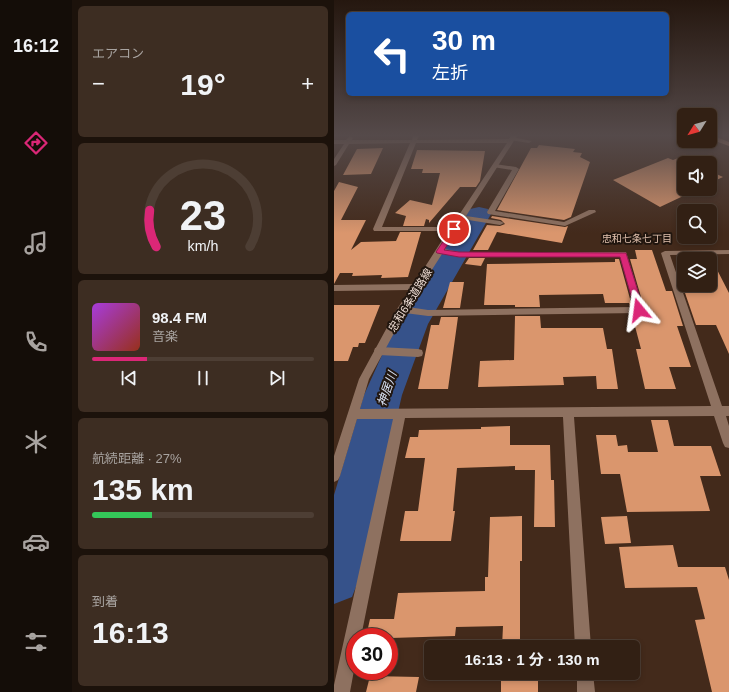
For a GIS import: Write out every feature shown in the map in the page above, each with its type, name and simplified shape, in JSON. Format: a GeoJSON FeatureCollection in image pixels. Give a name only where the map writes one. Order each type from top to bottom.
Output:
{"type":"FeatureCollection","features":[{"type":"Feature","properties":{"kind":"street"},"geometry":{"type":"LineString","coordinates":[[403,168],[377,230],[454,229]]}},
{"type":"Feature","properties":{"kind":"street","name":"忠和6条道路線"},"geometry":{"type":"LineString","coordinates":[[334,476],[364,379],[406,309],[416,287],[443,252],[454,229],[466,218],[497,168]]}},
{"type":"Feature","properties":{"kind":"street"},"geometry":{"type":"LineString","coordinates":[[515,168],[516,169],[491,212],[565,224],[592,212]]}},
{"type":"Feature","properties":{"kind":"street"},"geometry":{"type":"LineString","coordinates":[[466,218],[500,223]]}},
{"type":"Feature","properties":{"kind":"street"},"geometry":{"type":"LineString","coordinates":[[406,309],[428,313],[639,310],[623,254],[459,254],[443,252]]}},
{"type":"Feature","properties":{"kind":"street"},"geometry":{"type":"LineString","coordinates":[[729,252],[665,253],[724,411],[729,443]]}},
{"type":"Feature","properties":{"kind":"street"},"geometry":{"type":"LineString","coordinates":[[334,288],[416,287]]}},
{"type":"Feature","properties":{"kind":"street"},"geometry":{"type":"LineString","coordinates":[[379,352],[414,353]]}},
{"type":"Feature","properties":{"kind":"street"},"geometry":{"type":"LineString","coordinates":[[353,414],[395,415],[724,411]]}},
{"type":"Feature","properties":{"kind":"street"},"geometry":{"type":"LineString","coordinates":[[568,412],[583,640]]}},
{"type":"Feature","properties":{"kind":"street"},"geometry":{"type":"LineString","coordinates":[[342,692],[395,415]]}},
{"type":"Feature","properties":{"kind":"street"},"geometry":{"type":"LineString","coordinates":[[585,680],[586,692]]}},
{"type":"Feature","properties":{"kind":"building"},"geometry":{"type":"Polygon","coordinates":[[[347,168],[374,168],[371,174],[343,175],[347,168]]]}},
{"type":"Feature","properties":{"kind":"building"},"geometry":{"type":"Polygon","coordinates":[[[482,168],[480,181],[476,187],[460,187],[429,223],[429,220],[426,219],[424,226],[403,226],[406,216],[395,213],[410,200],[432,205],[440,173],[422,173],[423,169],[411,169],[482,168]]]}},
{"type":"Feature","properties":{"kind":"building"},"geometry":{"type":"Polygon","coordinates":[[[520,168],[588,168],[571,217],[564,220],[497,210],[520,168]]]}},
{"type":"Feature","properties":{"kind":"building"},"geometry":{"type":"Polygon","coordinates":[[[642,168],[677,168],[677,196],[683,196],[660,207],[613,180],[642,168]]]}},
{"type":"Feature","properties":{"kind":"building"},"geometry":{"type":"Polygon","coordinates":[[[717,174],[723,177],[717,180],[717,174]]]}},
{"type":"Feature","properties":{"kind":"building"},"geometry":{"type":"Polygon","coordinates":[[[339,182],[358,187],[341,220],[366,220],[351,250],[361,242],[396,241],[400,232],[421,232],[408,277],[381,278],[382,275],[352,276],[353,273],[340,273],[334,284],[334,191],[339,182]]]}},
{"type":"Feature","properties":{"kind":"building"},"geometry":{"type":"Polygon","coordinates":[[[492,216],[565,227],[568,226],[562,243],[497,232],[488,250],[473,250],[487,225],[500,226],[505,224],[501,220],[491,218],[492,216]]]}},
{"type":"Feature","properties":{"kind":"building"},"geometry":{"type":"Polygon","coordinates":[[[635,250],[652,250],[666,291],[672,291],[683,326],[677,326],[691,367],[669,367],[676,389],[645,389],[636,349],[641,349],[632,315],[640,314],[645,311],[630,259],[637,259],[635,250]]]}},
{"type":"Feature","properties":{"kind":"building"},"geometry":{"type":"Polygon","coordinates":[[[469,258],[485,258],[481,266],[465,264],[469,258]]]}},
{"type":"Feature","properties":{"kind":"building"},"geometry":{"type":"Polygon","coordinates":[[[615,259],[619,259],[632,306],[630,306],[629,303],[605,303],[603,294],[539,295],[540,307],[484,305],[487,264],[615,262],[615,259]]]}},
{"type":"Feature","properties":{"kind":"building"},"geometry":{"type":"Polygon","coordinates":[[[717,270],[729,293],[729,354],[716,325],[696,325],[685,292],[717,292],[717,270]]]}},
{"type":"Feature","properties":{"kind":"building"},"geometry":{"type":"Polygon","coordinates":[[[450,282],[464,282],[460,308],[443,308],[450,282]]]}},
{"type":"Feature","properties":{"kind":"building"},"geometry":{"type":"Polygon","coordinates":[[[334,305],[380,305],[365,343],[359,343],[358,347],[353,347],[348,361],[334,361],[334,305]]]}},
{"type":"Feature","properties":{"kind":"building"},"geometry":{"type":"Polygon","coordinates":[[[515,316],[540,316],[541,328],[603,328],[607,349],[612,349],[618,389],[597,389],[596,376],[563,377],[564,385],[478,387],[480,361],[514,360],[515,316]]]}},
{"type":"Feature","properties":{"kind":"building"},"geometry":{"type":"Polygon","coordinates":[[[441,317],[458,317],[448,389],[418,389],[431,325],[439,325],[441,317]]]}},
{"type":"Feature","properties":{"kind":"building"},"geometry":{"type":"Polygon","coordinates":[[[651,420],[668,420],[674,446],[711,446],[721,476],[700,476],[710,511],[627,512],[620,474],[601,474],[596,435],[616,435],[618,446],[627,445],[628,452],[658,452],[651,420]]]}},
{"type":"Feature","properties":{"kind":"building"},"geometry":{"type":"Polygon","coordinates":[[[510,426],[510,445],[550,445],[551,480],[554,480],[555,527],[534,527],[535,470],[515,470],[515,466],[457,468],[453,511],[455,511],[451,541],[400,541],[405,511],[418,511],[425,458],[405,458],[410,437],[418,437],[419,430],[481,429],[481,427],[510,426]]]}},
{"type":"Feature","properties":{"kind":"building"},"geometry":{"type":"Polygon","coordinates":[[[522,516],[522,561],[520,561],[520,640],[502,640],[503,626],[456,627],[455,636],[398,638],[398,628],[368,628],[370,619],[394,619],[398,593],[485,591],[485,577],[488,577],[490,517],[522,516]]]}},
{"type":"Feature","properties":{"kind":"building"},"geometry":{"type":"Polygon","coordinates":[[[627,516],[631,543],[605,544],[601,517],[627,516]]]}},
{"type":"Feature","properties":{"kind":"building"},"geometry":{"type":"Polygon","coordinates":[[[673,545],[678,567],[725,567],[729,580],[729,692],[712,692],[695,620],[705,619],[697,587],[625,588],[619,547],[673,545]]]}},
{"type":"Feature","properties":{"kind":"building"},"geometry":{"type":"Polygon","coordinates":[[[398,677],[419,677],[416,692],[366,692],[369,680],[398,680],[398,677]]]}},
{"type":"Feature","properties":{"kind":"building"},"geometry":{"type":"Polygon","coordinates":[[[501,680],[538,680],[538,692],[501,692],[501,680]]]}},
{"type":"Feature","properties":{"kind":"waterway","name":"神居川"},"geometry":{"type":"LineString","coordinates":[[334,579],[383,395],[396,362],[412,324],[479,214]]}},
{"type":"Feature","properties":{"kind":"district","name":"忠和七条七丁目"},"geometry":{"type":"Point","coordinates":[637,238]}},
{"type":"Feature","properties":{"kind":"route"},"geometry":{"type":"LineString","coordinates":[[454,229],[440,252],[459,254],[623,254],[639,310]]}}]}
